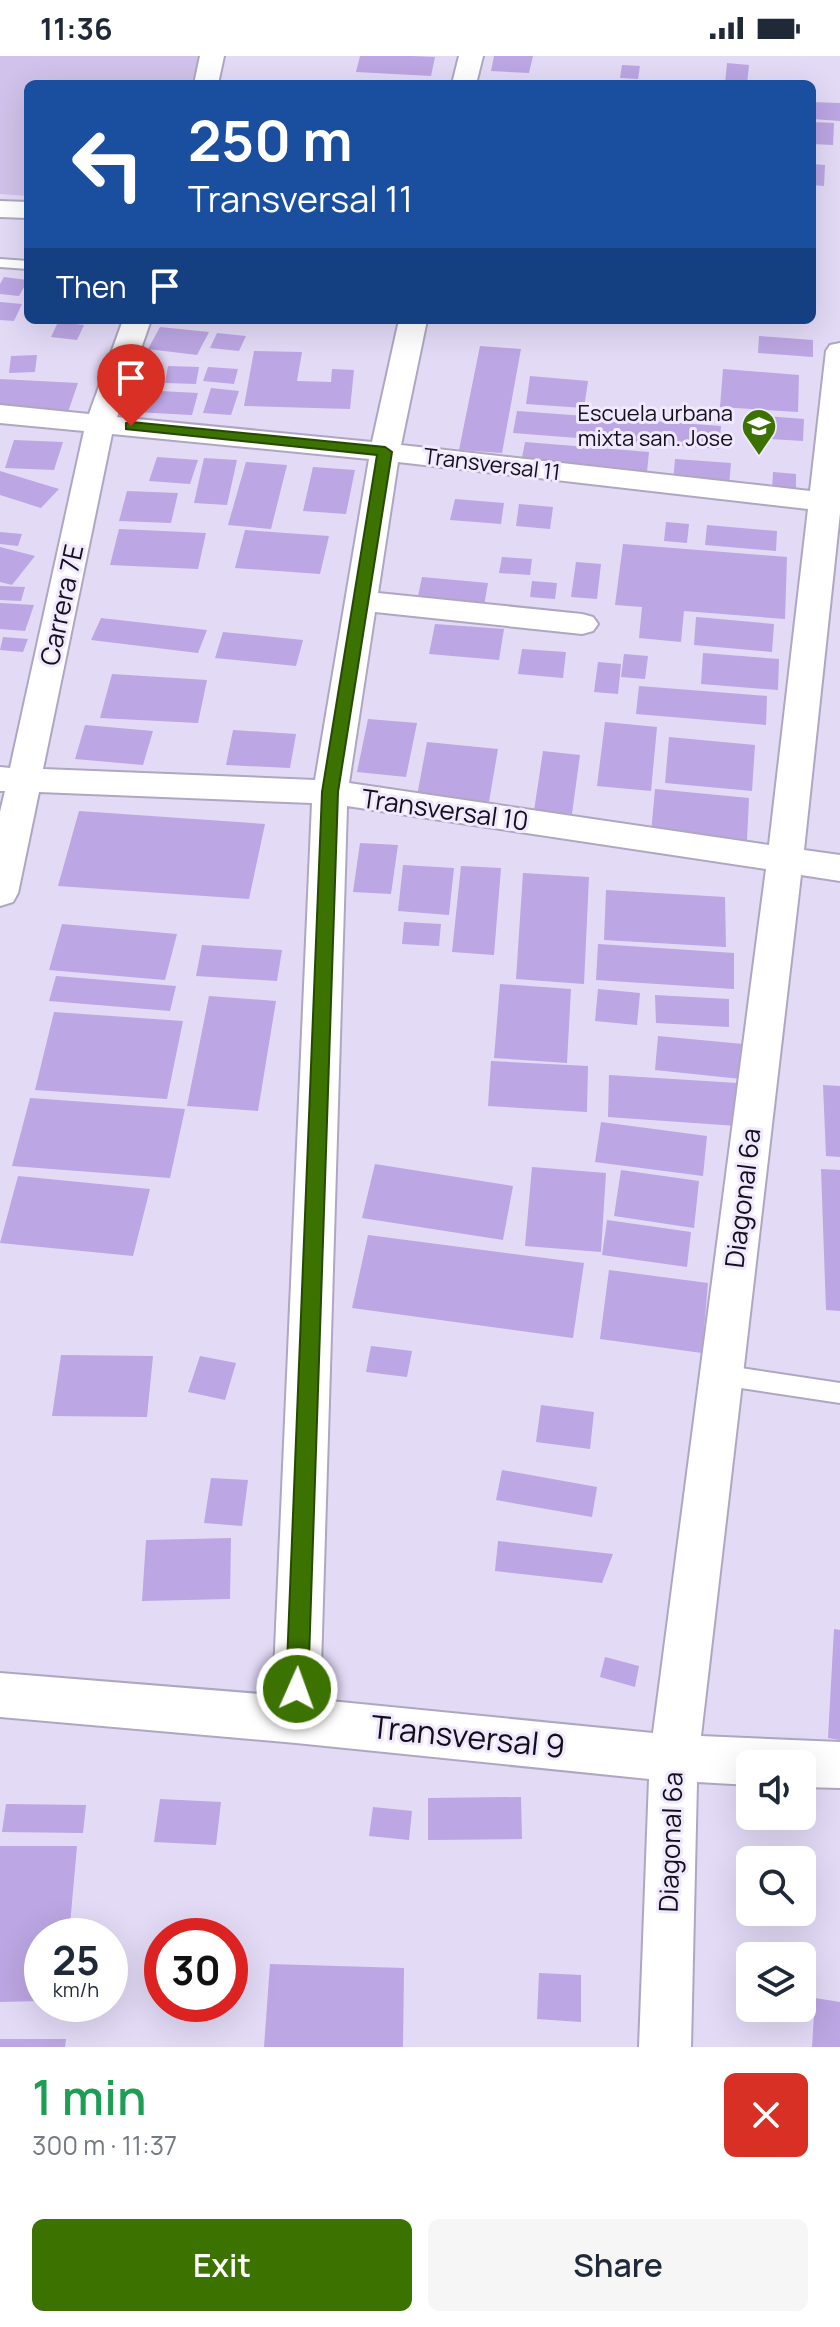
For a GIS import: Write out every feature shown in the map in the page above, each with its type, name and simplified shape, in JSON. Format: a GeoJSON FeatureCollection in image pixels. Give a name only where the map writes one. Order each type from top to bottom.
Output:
{"type":"FeatureCollection","features":[{"type":"Feature","properties":{"kind":"street"},"geometry":{"type":"LineString","coordinates":[[207,80],[212,56]]}},
{"type":"Feature","properties":{"kind":"street"},"geometry":{"type":"LineString","coordinates":[[465,80],[471,56]]}},
{"type":"Feature","properties":{"kind":"street"},"geometry":{"type":"LineString","coordinates":[[0,209],[24,210]]}},
{"type":"Feature","properties":{"kind":"street","name":"Carrera 7E"},"geometry":{"type":"LineString","coordinates":[[0,893],[12,781],[100,423],[136,324]]}},
{"type":"Feature","properties":{"kind":"street"},"geometry":{"type":"LineString","coordinates":[[296,1720],[330,792],[385,452],[412,324]]}},
{"type":"Feature","properties":{"kind":"street","name":"Diagonal 6a"},"geometry":{"type":"LineString","coordinates":[[665,2047],[674,1758],[832,503],[840,351]]}},
{"type":"Feature","properties":{"kind":"street","name":"Transversal 11"},"geometry":{"type":"LineString","coordinates":[[0,414],[385,452],[832,503]]}},
{"type":"Feature","properties":{"kind":"street"},"geometry":{"type":"LineString","coordinates":[[361,601],[582,624]]}},
{"type":"Feature","properties":{"kind":"street","name":"Transversal 10"},"geometry":{"type":"LineString","coordinates":[[12,781],[330,792],[840,868]]}},
{"type":"Feature","properties":{"kind":"street","name":"Transversal 9"},"geometry":{"type":"LineString","coordinates":[[0,1695],[296,1720],[674,1758],[840,1765]]}},
{"type":"Feature","properties":{"kind":"lane"},"geometry":{"type":"LineString","coordinates":[[0,263],[24,265]]}},
{"type":"Feature","properties":{"kind":"lane"},"geometry":{"type":"LineString","coordinates":[[721,1375],[840,1393]]}},
{"type":"Feature","properties":{"kind":"shaded area"},"geometry":{"type":"Polygon","coordinates":[[[0,56],[206,56],[200,80],[24,80],[24,196],[0,194],[0,56]]]}},
{"type":"Feature","properties":{"kind":"building"},"geometry":{"type":"Polygon","coordinates":[[[360,56],[435,57],[431,76],[356,72],[360,56]]]}},
{"type":"Feature","properties":{"kind":"building"},"geometry":{"type":"Polygon","coordinates":[[[494,56],[533,56],[529,73],[491,71],[494,56]]]}},
{"type":"Feature","properties":{"kind":"building"},"geometry":{"type":"Polygon","coordinates":[[[727,63],[749,65],[747,80],[725,80],[727,63]]]}},
{"type":"Feature","properties":{"kind":"building"},"geometry":{"type":"Polygon","coordinates":[[[622,65],[640,66],[638,79],[620,78],[622,65]]]}},
{"type":"Feature","properties":{"kind":"building"},"geometry":{"type":"Polygon","coordinates":[[[816,102],[840,103],[840,121],[816,119],[816,102]]]}},
{"type":"Feature","properties":{"kind":"building"},"geometry":{"type":"Polygon","coordinates":[[[816,122],[834,123],[833,145],[816,144],[816,122]]]}},
{"type":"Feature","properties":{"kind":"building"},"geometry":{"type":"Polygon","coordinates":[[[816,164],[825,165],[824,186],[816,185],[816,164]]]}},
{"type":"Feature","properties":{"kind":"building"},"geometry":{"type":"Polygon","coordinates":[[[4,277],[24,280],[19,296],[0,294],[4,277]]]}},
{"type":"Feature","properties":{"kind":"building"},"geometry":{"type":"Polygon","coordinates":[[[0,302],[22,304],[14,321],[0,320],[0,302]]]}},
{"type":"Feature","properties":{"kind":"building"},"geometry":{"type":"Polygon","coordinates":[[[57,324],[84,325],[77,340],[51,337],[57,324]]]}},
{"type":"Feature","properties":{"kind":"building"},"geometry":{"type":"Polygon","coordinates":[[[160,327],[209,332],[197,355],[148,349],[160,327]]]}},
{"type":"Feature","properties":{"kind":"building"},"geometry":{"type":"Polygon","coordinates":[[[217,333],[246,336],[239,351],[210,348],[217,333]]]}},
{"type":"Feature","properties":{"kind":"building"},"geometry":{"type":"Polygon","coordinates":[[[759,336],[813,340],[813,357],[758,353],[759,336]]]}},
{"type":"Feature","properties":{"kind":"building"},"geometry":{"type":"Polygon","coordinates":[[[480,346],[521,349],[502,453],[459,450],[480,346]]]}},
{"type":"Feature","properties":{"kind":"building"},"geometry":{"type":"Polygon","coordinates":[[[254,351],[302,352],[297,381],[331,382],[332,369],[354,370],[350,409],[244,406],[254,351]]]}},
{"type":"Feature","properties":{"kind":"building"},"geometry":{"type":"Polygon","coordinates":[[[37,355],[35,372],[9,373],[11,356],[37,355]]]}},
{"type":"Feature","properties":{"kind":"building"},"geometry":{"type":"Polygon","coordinates":[[[168,366],[199,367],[196,384],[165,383],[168,366]]]}},
{"type":"Feature","properties":{"kind":"building"},"geometry":{"type":"Polygon","coordinates":[[[208,367],[238,369],[234,384],[203,381],[208,367]]]}},
{"type":"Feature","properties":{"kind":"building"},"geometry":{"type":"Polygon","coordinates":[[[723,369],[799,375],[798,412],[720,407],[723,369]]]}},
{"type":"Feature","properties":{"kind":"building"},"geometry":{"type":"Polygon","coordinates":[[[530,376],[588,381],[584,408],[526,404],[530,376]]]}},
{"type":"Feature","properties":{"kind":"building"},"geometry":{"type":"Polygon","coordinates":[[[0,379],[78,383],[68,412],[0,409],[0,379]]]}},
{"type":"Feature","properties":{"kind":"building"},"geometry":{"type":"Polygon","coordinates":[[[211,388],[239,391],[231,415],[203,413],[211,388]]]}},
{"type":"Feature","properties":{"kind":"building"},"geometry":{"type":"Polygon","coordinates":[[[141,390],[198,393],[192,415],[135,412],[141,390]]]}},
{"type":"Feature","properties":{"kind":"building"},"geometry":{"type":"Polygon","coordinates":[[[517,411],[721,426],[719,449],[513,433],[517,411]]]}},
{"type":"Feature","properties":{"kind":"building"},"geometry":{"type":"Polygon","coordinates":[[[754,415],[804,419],[803,441],[753,438],[754,415]]]}},
{"type":"Feature","properties":{"kind":"building"},"geometry":{"type":"Polygon","coordinates":[[[14,440],[63,442],[54,470],[5,468],[14,440]]]}},
{"type":"Feature","properties":{"kind":"building"},"geometry":{"type":"Polygon","coordinates":[[[525,442],[649,452],[647,472],[521,463],[525,442]]]}},
{"type":"Feature","properties":{"kind":"building"},"geometry":{"type":"Polygon","coordinates":[[[157,457],[198,460],[190,484],[149,481],[157,457]]]}},
{"type":"Feature","properties":{"kind":"building"},"geometry":{"type":"Polygon","coordinates":[[[204,458],[237,460],[227,505],[194,503],[204,458]]]}},
{"type":"Feature","properties":{"kind":"building"},"geometry":{"type":"Polygon","coordinates":[[[675,459],[731,463],[729,486],[673,482],[675,459]]]}},
{"type":"Feature","properties":{"kind":"building"},"geometry":{"type":"Polygon","coordinates":[[[246,462],[287,465],[271,529],[228,525],[246,462]]]}},
{"type":"Feature","properties":{"kind":"building"},"geometry":{"type":"Polygon","coordinates":[[[313,467],[355,470],[346,514],[303,511],[313,467]]]}},
{"type":"Feature","properties":{"kind":"building"},"geometry":{"type":"Polygon","coordinates":[[[0,471],[59,489],[41,508],[0,495],[0,471]]]}},
{"type":"Feature","properties":{"kind":"building"},"geometry":{"type":"Polygon","coordinates":[[[773,472],[796,474],[796,493],[772,491],[773,472]]]}},
{"type":"Feature","properties":{"kind":"building"},"geometry":{"type":"Polygon","coordinates":[[[127,491],[178,493],[171,523],[119,521],[127,491]]]}},
{"type":"Feature","properties":{"kind":"building"},"geometry":{"type":"Polygon","coordinates":[[[455,499],[504,503],[501,524],[450,520],[455,499]]]}},
{"type":"Feature","properties":{"kind":"building"},"geometry":{"type":"Polygon","coordinates":[[[519,504],[553,507],[550,529],[516,526],[519,504]]]}},
{"type":"Feature","properties":{"kind":"building"},"geometry":{"type":"Polygon","coordinates":[[[666,522],[689,524],[687,543],[664,541],[666,522]]]}},
{"type":"Feature","properties":{"kind":"building"},"geometry":{"type":"Polygon","coordinates":[[[707,525],[777,531],[776,551],[705,545],[707,525]]]}},
{"type":"Feature","properties":{"kind":"building"},"geometry":{"type":"Polygon","coordinates":[[[119,529],[206,533],[198,569],[110,565],[119,529]]]}},
{"type":"Feature","properties":{"kind":"building"},"geometry":{"type":"Polygon","coordinates":[[[245,530],[329,536],[320,574],[235,568],[245,530]]]}},
{"type":"Feature","properties":{"kind":"building"},"geometry":{"type":"Polygon","coordinates":[[[0,532],[22,534],[18,546],[0,544],[0,532]]]}},
{"type":"Feature","properties":{"kind":"building"},"geometry":{"type":"Polygon","coordinates":[[[623,544],[787,557],[785,619],[684,611],[681,642],[639,638],[642,607],[615,605],[623,544]]]}},
{"type":"Feature","properties":{"kind":"building"},"geometry":{"type":"Polygon","coordinates":[[[0,547],[35,556],[12,585],[0,582],[0,547]]]}},
{"type":"Feature","properties":{"kind":"building"},"geometry":{"type":"Polygon","coordinates":[[[502,557],[532,559],[530,575],[499,573],[502,557]]]}},
{"type":"Feature","properties":{"kind":"building"},"geometry":{"type":"Polygon","coordinates":[[[576,562],[601,564],[597,599],[571,597],[576,562]]]}},
{"type":"Feature","properties":{"kind":"building"},"geometry":{"type":"Polygon","coordinates":[[[422,577],[488,583],[484,606],[417,601],[422,577]]]}},
{"type":"Feature","properties":{"kind":"building"},"geometry":{"type":"Polygon","coordinates":[[[532,581],[557,583],[555,599],[530,597],[532,581]]]}},
{"type":"Feature","properties":{"kind":"building"},"geometry":{"type":"Polygon","coordinates":[[[0,586],[25,587],[21,601],[0,600],[0,586]]]}},
{"type":"Feature","properties":{"kind":"building"},"geometry":{"type":"Polygon","coordinates":[[[0,603],[34,605],[25,631],[0,629],[0,603]]]}},
{"type":"Feature","properties":{"kind":"building"},"geometry":{"type":"Polygon","coordinates":[[[696,617],[774,624],[772,652],[694,645],[696,617]]]}},
{"type":"Feature","properties":{"kind":"building"},"geometry":{"type":"Polygon","coordinates":[[[101,618],[207,630],[198,653],[91,640],[101,618]]]}},
{"type":"Feature","properties":{"kind":"building"},"geometry":{"type":"Polygon","coordinates":[[[435,624],[504,629],[499,660],[429,654],[435,624]]]}},
{"type":"Feature","properties":{"kind":"building"},"geometry":{"type":"Polygon","coordinates":[[[223,632],[303,640],[296,666],[215,658],[223,632]]]}},
{"type":"Feature","properties":{"kind":"building"},"geometry":{"type":"Polygon","coordinates":[[[3,637],[28,639],[23,652],[0,650],[3,637]]]}},
{"type":"Feature","properties":{"kind":"building"},"geometry":{"type":"Polygon","coordinates":[[[522,649],[566,652],[563,678],[518,674],[522,649]]]}},
{"type":"Feature","properties":{"kind":"building"},"geometry":{"type":"Polygon","coordinates":[[[703,653],[779,659],[778,690],[701,684],[703,653]]]}},
{"type":"Feature","properties":{"kind":"building"},"geometry":{"type":"Polygon","coordinates":[[[624,654],[648,656],[645,679],[621,677],[624,654]]]}},
{"type":"Feature","properties":{"kind":"building"},"geometry":{"type":"Polygon","coordinates":[[[598,662],[621,664],[618,694],[594,692],[598,662]]]}},
{"type":"Feature","properties":{"kind":"building"},"geometry":{"type":"Polygon","coordinates":[[[112,674],[207,680],[198,723],[100,718],[112,674]]]}},
{"type":"Feature","properties":{"kind":"building"},"geometry":{"type":"Polygon","coordinates":[[[639,686],[767,696],[766,725],[636,714],[639,686]]]}},
{"type":"Feature","properties":{"kind":"building"},"geometry":{"type":"Polygon","coordinates":[[[368,719],[417,723],[406,777],[357,772],[368,719]]]}},
{"type":"Feature","properties":{"kind":"building"},"geometry":{"type":"Polygon","coordinates":[[[605,722],[657,727],[651,791],[597,786],[605,722]]]}},
{"type":"Feature","properties":{"kind":"building"},"geometry":{"type":"Polygon","coordinates":[[[85,725],[153,731],[143,765],[75,759],[85,725]]]}},
{"type":"Feature","properties":{"kind":"building"},"geometry":{"type":"Polygon","coordinates":[[[233,730],[296,734],[290,768],[226,765],[233,730]]]}},
{"type":"Feature","properties":{"kind":"building"},"geometry":{"type":"Polygon","coordinates":[[[669,737],[755,745],[752,791],[665,783],[669,737]]]}},
{"type":"Feature","properties":{"kind":"building"},"geometry":{"type":"Polygon","coordinates":[[[427,742],[498,749],[489,802],[417,796],[427,742]]]}},
{"type":"Feature","properties":{"kind":"building"},"geometry":{"type":"Polygon","coordinates":[[[543,751],[580,755],[572,814],[534,811],[543,751]]]}},
{"type":"Feature","properties":{"kind":"building"},"geometry":{"type":"Polygon","coordinates":[[[655,789],[749,798],[747,841],[651,833],[655,789]]]}},
{"type":"Feature","properties":{"kind":"building"},"geometry":{"type":"Polygon","coordinates":[[[79,811],[265,824],[249,899],[58,886],[79,811]]]}},
{"type":"Feature","properties":{"kind":"building"},"geometry":{"type":"Polygon","coordinates":[[[360,843],[398,845],[391,894],[353,892],[360,843]]]}},
{"type":"Feature","properties":{"kind":"building"},"geometry":{"type":"Polygon","coordinates":[[[403,865],[454,868],[449,915],[398,911],[403,865]]]}},
{"type":"Feature","properties":{"kind":"building"},"geometry":{"type":"Polygon","coordinates":[[[461,866],[501,868],[494,955],[452,952],[461,866]]]}},
{"type":"Feature","properties":{"kind":"building"},"geometry":{"type":"Polygon","coordinates":[[[523,873],[589,877],[584,984],[516,979],[523,873]]]}},
{"type":"Feature","properties":{"kind":"building"},"geometry":{"type":"Polygon","coordinates":[[[606,890],[725,897],[726,947],[604,940],[606,890]]]}},
{"type":"Feature","properties":{"kind":"building"},"geometry":{"type":"Polygon","coordinates":[[[404,922],[441,924],[439,946],[402,944],[404,922]]]}},
{"type":"Feature","properties":{"kind":"building"},"geometry":{"type":"Polygon","coordinates":[[[62,924],[177,934],[165,980],[49,970],[62,924]]]}},
{"type":"Feature","properties":{"kind":"building"},"geometry":{"type":"Polygon","coordinates":[[[598,944],[734,953],[734,989],[596,980],[598,944]]]}},
{"type":"Feature","properties":{"kind":"building"},"geometry":{"type":"Polygon","coordinates":[[[202,945],[282,950],[277,981],[196,976],[202,945]]]}},
{"type":"Feature","properties":{"kind":"building"},"geometry":{"type":"Polygon","coordinates":[[[56,976],[176,986],[170,1011],[49,1001],[56,976]]]}},
{"type":"Feature","properties":{"kind":"building"},"geometry":{"type":"Polygon","coordinates":[[[500,984],[571,989],[567,1063],[494,1058],[500,984]]]}},
{"type":"Feature","properties":{"kind":"building"},"geometry":{"type":"Polygon","coordinates":[[[598,989],[640,993],[637,1025],[595,1021],[598,989]]]}},
{"type":"Feature","properties":{"kind":"building"},"geometry":{"type":"Polygon","coordinates":[[[655,995],[729,999],[729,1027],[656,1023],[655,995]]]}},
{"type":"Feature","properties":{"kind":"building"},"geometry":{"type":"Polygon","coordinates":[[[209,996],[276,1001],[258,1111],[187,1106],[209,996]]]}},
{"type":"Feature","properties":{"kind":"building"},"geometry":{"type":"Polygon","coordinates":[[[54,1012],[183,1021],[167,1099],[35,1090],[54,1012]]]}},
{"type":"Feature","properties":{"kind":"building"},"geometry":{"type":"Polygon","coordinates":[[[658,1036],[743,1044],[741,1079],[655,1070],[658,1036]]]}},
{"type":"Feature","properties":{"kind":"building"},"geometry":{"type":"Polygon","coordinates":[[[491,1061],[588,1066],[587,1112],[488,1106],[491,1061]]]}},
{"type":"Feature","properties":{"kind":"building"},"geometry":{"type":"Polygon","coordinates":[[[609,1075],[737,1083],[737,1126],[608,1117],[609,1075]]]}},
{"type":"Feature","properties":{"kind":"building"},"geometry":{"type":"Polygon","coordinates":[[[823,1085],[840,1086],[840,1157],[826,1156],[823,1085]]]}},
{"type":"Feature","properties":{"kind":"building"},"geometry":{"type":"Polygon","coordinates":[[[30,1098],[185,1109],[170,1178],[12,1166],[30,1098]]]}},
{"type":"Feature","properties":{"kind":"building"},"geometry":{"type":"Polygon","coordinates":[[[601,1122],[707,1136],[703,1176],[595,1162],[601,1122]]]}},
{"type":"Feature","properties":{"kind":"building"},"geometry":{"type":"Polygon","coordinates":[[[375,1164],[513,1186],[503,1240],[362,1218],[375,1164]]]}},
{"type":"Feature","properties":{"kind":"building"},"geometry":{"type":"Polygon","coordinates":[[[532,1167],[606,1173],[601,1252],[525,1246],[532,1167]]]}},
{"type":"Feature","properties":{"kind":"building"},"geometry":{"type":"Polygon","coordinates":[[[821,1169],[840,1170],[840,1311],[826,1310],[821,1169]]]}},
{"type":"Feature","properties":{"kind":"building"},"geometry":{"type":"Polygon","coordinates":[[[621,1170],[699,1181],[694,1228],[614,1216],[621,1170]]]}},
{"type":"Feature","properties":{"kind":"building"},"geometry":{"type":"Polygon","coordinates":[[[18,1176],[150,1189],[133,1256],[0,1243],[18,1176]]]}},
{"type":"Feature","properties":{"kind":"building"},"geometry":{"type":"Polygon","coordinates":[[[607,1220],[691,1232],[687,1267],[602,1255],[607,1220]]]}},
{"type":"Feature","properties":{"kind":"building"},"geometry":{"type":"Polygon","coordinates":[[[368,1235],[584,1263],[573,1338],[352,1308],[368,1235]]]}},
{"type":"Feature","properties":{"kind":"building"},"geometry":{"type":"Polygon","coordinates":[[[609,1270],[708,1283],[702,1353],[600,1339],[609,1270]]]}},
{"type":"Feature","properties":{"kind":"building"},"geometry":{"type":"Polygon","coordinates":[[[371,1346],[412,1351],[407,1377],[366,1372],[371,1346]]]}},
{"type":"Feature","properties":{"kind":"building"},"geometry":{"type":"Polygon","coordinates":[[[61,1355],[153,1356],[147,1417],[52,1416],[61,1355]]]}},
{"type":"Feature","properties":{"kind":"building"},"geometry":{"type":"Polygon","coordinates":[[[200,1356],[236,1363],[225,1400],[188,1392],[200,1356]]]}},
{"type":"Feature","properties":{"kind":"building"},"geometry":{"type":"Polygon","coordinates":[[[541,1405],[594,1412],[590,1449],[536,1442],[541,1405]]]}},
{"type":"Feature","properties":{"kind":"building"},"geometry":{"type":"Polygon","coordinates":[[[502,1470],[597,1487],[592,1517],[496,1500],[502,1470]]]}},
{"type":"Feature","properties":{"kind":"building"},"geometry":{"type":"Polygon","coordinates":[[[211,1478],[248,1480],[242,1526],[204,1523],[211,1478]]]}},
{"type":"Feature","properties":{"kind":"building"},"geometry":{"type":"Polygon","coordinates":[[[231,1538],[230,1599],[142,1601],[146,1540],[231,1538]]]}},
{"type":"Feature","properties":{"kind":"building"},"geometry":{"type":"Polygon","coordinates":[[[498,1541],[613,1554],[602,1583],[495,1571],[498,1541]]]}},
{"type":"Feature","properties":{"kind":"building"},"geometry":{"type":"Polygon","coordinates":[[[834,1629],[840,1630],[840,1740],[828,1738],[834,1629]]]}},
{"type":"Feature","properties":{"kind":"building"},"geometry":{"type":"Polygon","coordinates":[[[605,1657],[639,1666],[635,1687],[600,1677],[605,1657]]]}},
{"type":"Feature","properties":{"kind":"building"},"geometry":{"type":"Polygon","coordinates":[[[521,1797],[522,1839],[428,1840],[428,1798],[521,1797]]]}},
{"type":"Feature","properties":{"kind":"building"},"geometry":{"type":"Polygon","coordinates":[[[160,1799],[221,1802],[216,1845],[154,1842],[160,1799]]]}},
{"type":"Feature","properties":{"kind":"building"},"geometry":{"type":"Polygon","coordinates":[[[6,1804],[86,1805],[83,1833],[2,1832],[6,1804]]]}},
{"type":"Feature","properties":{"kind":"building"},"geometry":{"type":"Polygon","coordinates":[[[373,1807],[412,1811],[409,1840],[369,1836],[373,1807]]]}},
{"type":"Feature","properties":{"kind":"building"},"geometry":{"type":"Polygon","coordinates":[[[0,1846],[77,1846],[71,1918],[24,1918],[24,2001],[0,2002],[0,1846]]]}},
{"type":"Feature","properties":{"kind":"building"},"geometry":{"type":"Polygon","coordinates":[[[270,1964],[404,1968],[403,2047],[264,2047],[270,1964]]]}},
{"type":"Feature","properties":{"kind":"building"},"geometry":{"type":"Polygon","coordinates":[[[539,1973],[581,1975],[581,2022],[537,2019],[539,1973]]]}},
{"type":"Feature","properties":{"kind":"building"},"geometry":{"type":"Polygon","coordinates":[[[816,1998],[840,2002],[840,2047],[812,2047],[816,1998]]]}},
{"type":"Feature","properties":{"kind":"building"},"geometry":{"type":"Polygon","coordinates":[[[0,2039],[66,2039],[65,2047],[0,2047],[0,2039]]]}},
{"type":"Feature","properties":{"kind":"place","name":"Escuela urbana mixta san. Jose"},"geometry":{"type":"Point","coordinates":[759,457]}},
{"type":"Feature","properties":{"kind":"route"},"geometry":{"type":"LineString","coordinates":[[131,426],[385,452],[330,792],[297,1689]]}}]}
